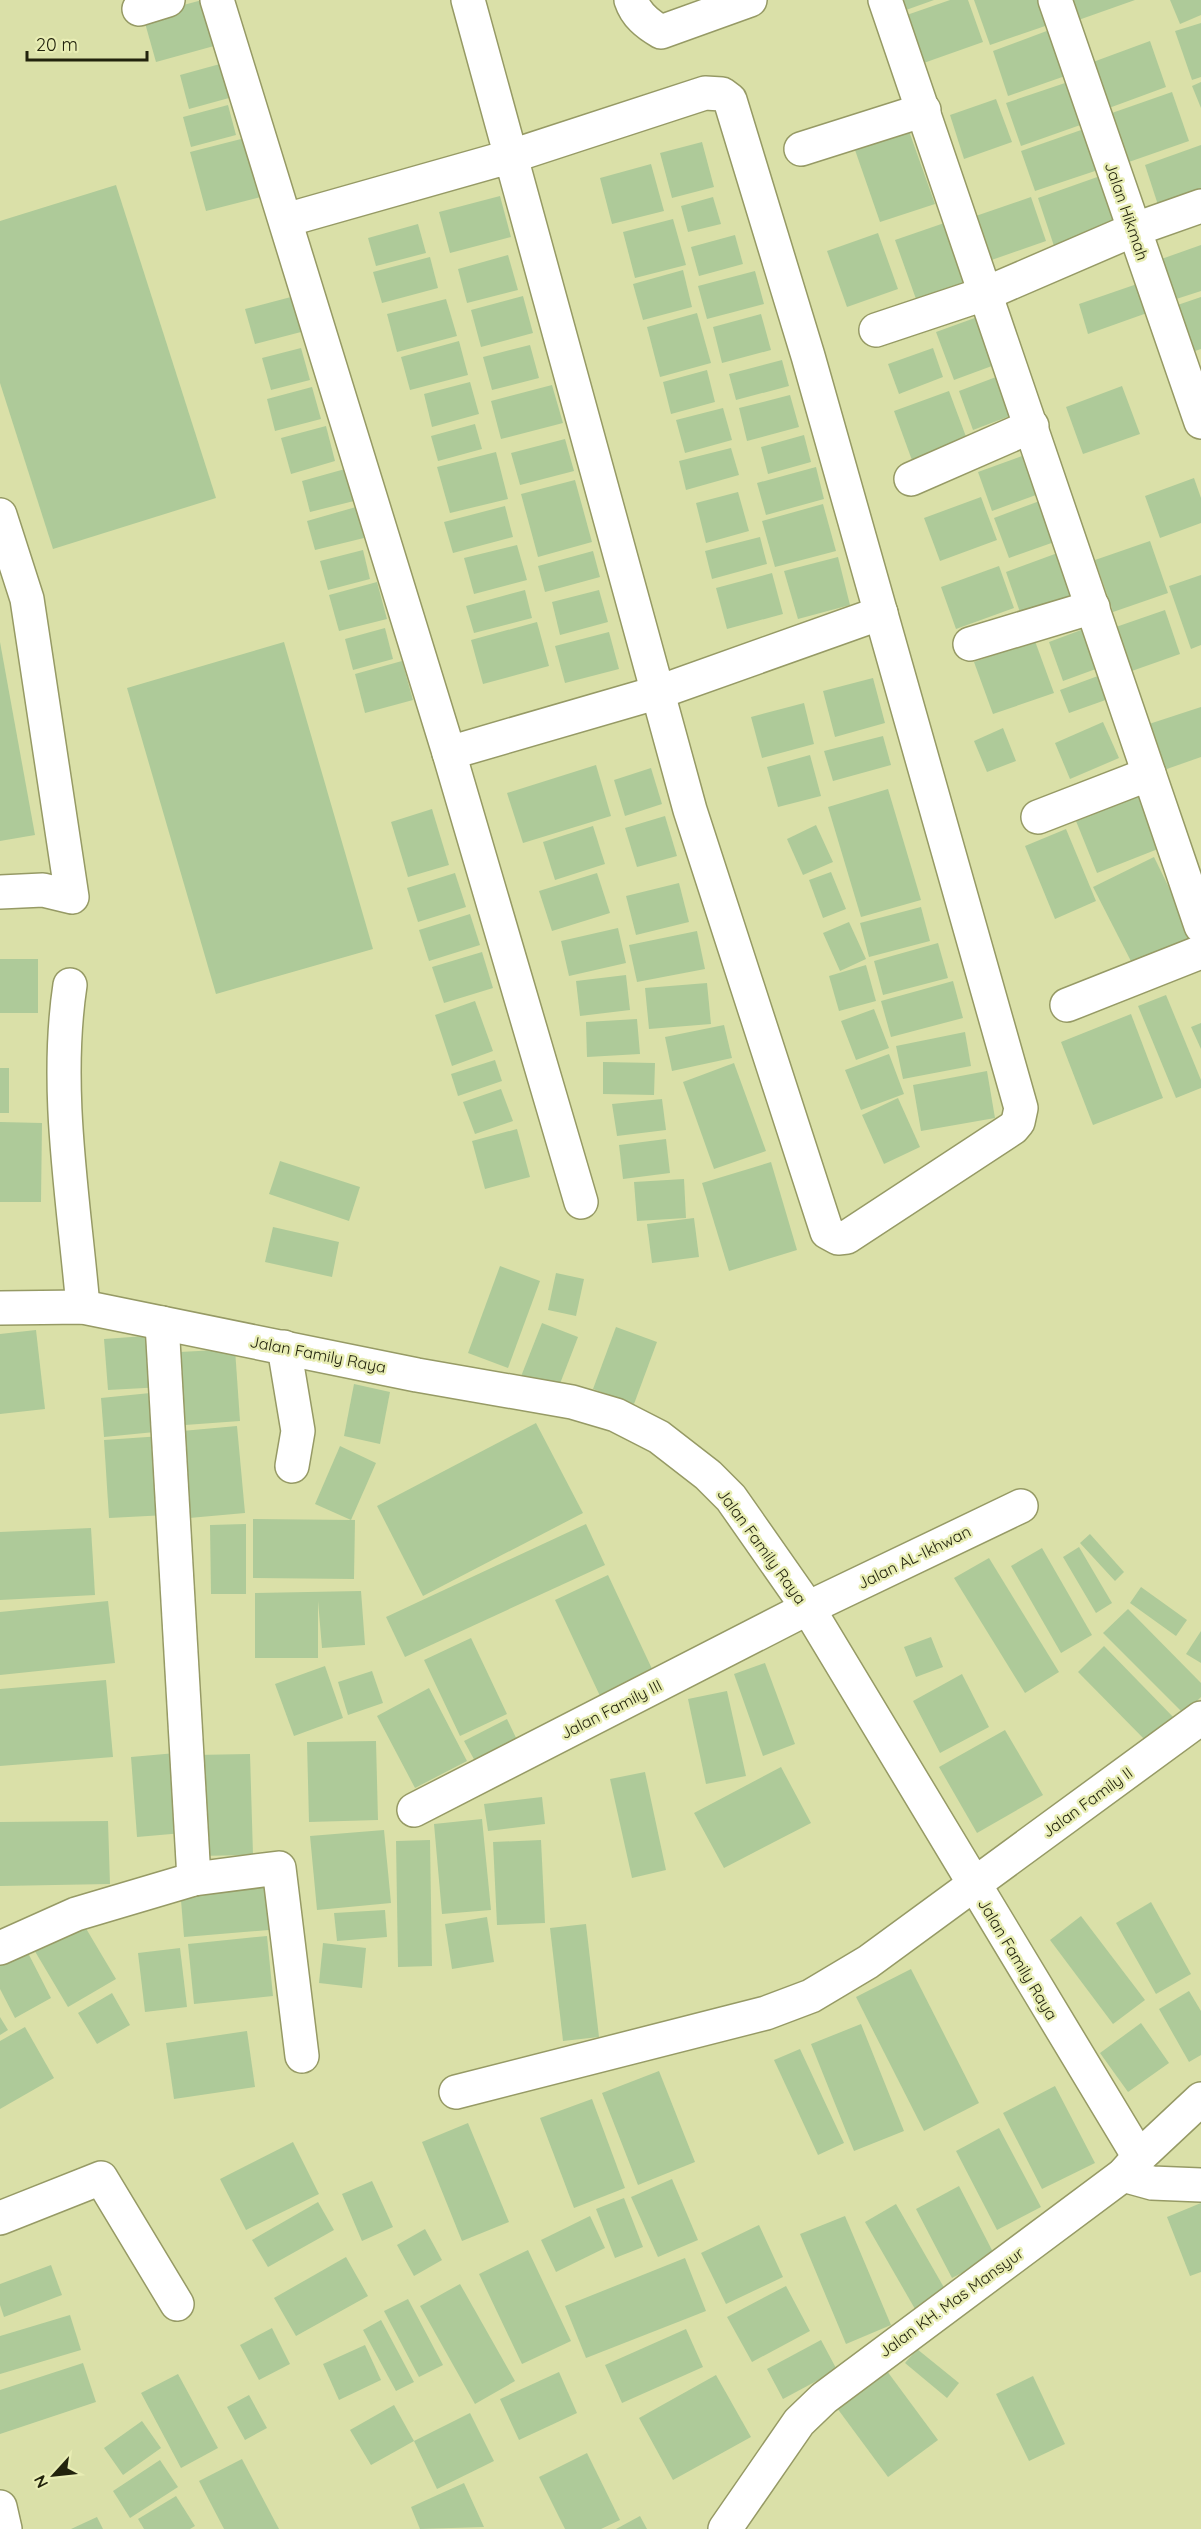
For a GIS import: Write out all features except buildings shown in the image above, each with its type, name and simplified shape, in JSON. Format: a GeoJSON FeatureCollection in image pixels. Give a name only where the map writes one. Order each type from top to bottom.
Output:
{"type":"FeatureCollection","features":[{"type":"Feature","properties":{"kind":"street"},"geometry":{"type":"LineString","coordinates":[[217,0],[448,753],[581,1202]]}},
{"type":"Feature","properties":{"kind":"street"},"geometry":{"type":"LineString","coordinates":[[286,220],[512,156],[705,93],[722,94],[730,100],[798,322],[1021,1108],[1018,1122],[1013,1128],[847,1238],[831,1236],[825,1226],[690,810],[659,692],[512,156],[468,0]]}},
{"type":"Feature","properties":{"kind":"street"},"geometry":{"type":"LineString","coordinates":[[631,0],[634,9],[646,23],[661,32],[750,0]]}},
{"type":"Feature","properties":{"kind":"street"},"geometry":{"type":"LineString","coordinates":[[885,0],[987,293],[1201,926]]}},
{"type":"Feature","properties":{"kind":"street","name":"Jalan Hikmah"},"geometry":{"type":"LineString","coordinates":[[1055,0],[1201,422]]}},
{"type":"Feature","properties":{"kind":"street"},"geometry":{"type":"LineString","coordinates":[[801,149],[924,111]]}},
{"type":"Feature","properties":{"kind":"street"},"geometry":{"type":"LineString","coordinates":[[876,330],[987,293],[1133,230],[1201,206]]}},
{"type":"Feature","properties":{"kind":"street"},"geometry":{"type":"LineString","coordinates":[[911,479],[1032,426]]}},
{"type":"Feature","properties":{"kind":"street"},"geometry":{"type":"LineString","coordinates":[[0,515],[27,599],[72,897],[43,890],[0,892]]}},
{"type":"Feature","properties":{"kind":"street"},"geometry":{"type":"LineString","coordinates":[[970,644],[1093,607]]}},
{"type":"Feature","properties":{"kind":"street"},"geometry":{"type":"LineString","coordinates":[[448,753],[659,692],[881,613]]}},
{"type":"Feature","properties":{"kind":"street"},"geometry":{"type":"LineString","coordinates":[[1038,818],[1149,774]]}},
{"type":"Feature","properties":{"kind":"street"},"geometry":{"type":"LineString","coordinates":[[1067,1005],[1201,952]]}},
{"type":"Feature","properties":{"kind":"street"},"geometry":{"type":"LineString","coordinates":[[69,985],[63,1053],[65,1108],[83,1307]]}},
{"type":"Feature","properties":{"kind":"street","name":"Jalan Family Raya"},"geometry":{"type":"LineString","coordinates":[[0,1308],[83,1307],[572,1402],[616,1415],[659,1437],[708,1475],[731,1498],[808,1608],[974,1886],[1131,2166]]}},
{"type":"Feature","properties":{"kind":"street"},"geometry":{"type":"LineString","coordinates":[[162,1323],[194,1879]]}},
{"type":"Feature","properties":{"kind":"street"},"geometry":{"type":"LineString","coordinates":[[284,1347],[297,1431],[292,1466]]}},
{"type":"Feature","properties":{"kind":"street","name":"Jalan AL-Ikhwan"},"geometry":{"type":"LineString","coordinates":[[808,1608],[1021,1506]]}},
{"type":"Feature","properties":{"kind":"street","name":"Jalan Family III"},"geometry":{"type":"LineString","coordinates":[[414,1810],[808,1608]]}},
{"type":"Feature","properties":{"kind":"street","name":"Jalan Family II"},"geometry":{"type":"LineString","coordinates":[[456,2092],[766,2013],[811,1996],[868,1962],[1201,1718]]}},
{"type":"Feature","properties":{"kind":"street"},"geometry":{"type":"LineString","coordinates":[[0,1948],[76,1914],[194,1879],[279,1868],[302,2056]]}},
{"type":"Feature","properties":{"kind":"street","name":"Jalan KH. Mas Mansyur"},"geometry":{"type":"LineString","coordinates":[[725,2529],[799,2422],[824,2398],[1131,2166],[1201,2099]]}},
{"type":"Feature","properties":{"kind":"street"},"geometry":{"type":"LineString","coordinates":[[1131,2166],[1152,2183],[1201,2185]]}},
{"type":"Feature","properties":{"kind":"street"},"geometry":{"type":"LineString","coordinates":[[0,2218],[101,2178],[177,2304]]}},
{"type":"Feature","properties":{"kind":"street"},"geometry":{"type":"LineString","coordinates":[[0,2507],[5,2529]]}}]}
